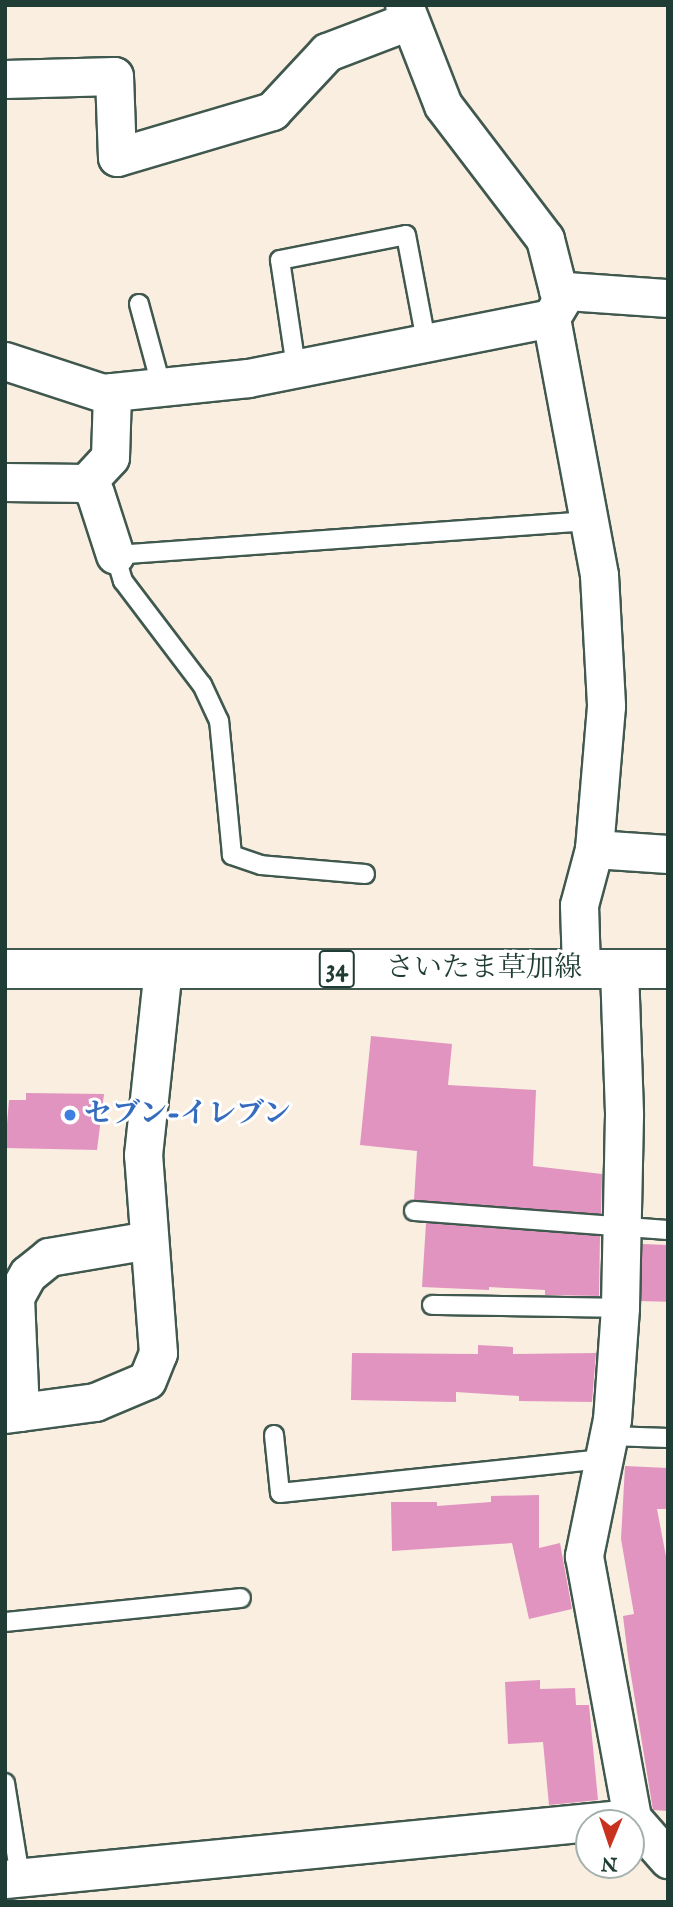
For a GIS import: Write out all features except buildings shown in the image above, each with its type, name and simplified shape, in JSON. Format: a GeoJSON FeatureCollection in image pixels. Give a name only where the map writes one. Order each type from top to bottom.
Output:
{"type":"FeatureCollection","features":[{"type":"Feature","properties":{"kind":"main road","name":"さいたま草加線"},"geometry":{"type":"LineString","coordinates":[[5,969],[668,969]]}},
{"type":"Feature","properties":{"kind":"street"},"geometry":{"type":"LineString","coordinates":[[5,79],[114,76],[117,157],[272,111],[327,52],[406,13],[443,105],[545,239],[558,290],[587,521],[599,575],[605,694],[594,849],[579,905],[581,969]]}},
{"type":"Feature","properties":{"kind":"street"},"geometry":{"type":"LineString","coordinates":[[5,361],[103,393],[248,378],[426,341],[559,305],[668,298]]}},
{"type":"Feature","properties":{"kind":"street"},"geometry":{"type":"LineString","coordinates":[[86,483],[110,457],[112,392]]}},
{"type":"Feature","properties":{"kind":"street"},"geometry":{"type":"LineString","coordinates":[[5,482],[86,483],[95,493],[115,555]]}},
{"type":"Feature","properties":{"kind":"street"},"geometry":{"type":"LineString","coordinates":[[594,849],[668,854]]}},
{"type":"Feature","properties":{"kind":"street"},"geometry":{"type":"LineString","coordinates":[[149,1240],[49,1257],[27,1274],[15,1297],[13,1413],[95,1402],[147,1380],[158,1353],[143,1155],[163,969]]}},
{"type":"Feature","properties":{"kind":"street"},"geometry":{"type":"LineString","coordinates":[[619,969],[620,1308],[607,1447],[584,1556],[630,1809]]}},
{"type":"Feature","properties":{"kind":"street"},"geometry":{"type":"LineString","coordinates":[[12,1878],[575,1824]]}},
{"type":"Feature","properties":{"kind":"street"},"geometry":{"type":"LineString","coordinates":[[645,1833],[668,1859]]}},
{"type":"Feature","properties":{"kind":"lane"},"geometry":{"type":"LineString","coordinates":[[296,367],[280,260],[406,235],[426,341]]}},
{"type":"Feature","properties":{"kind":"lane"},"geometry":{"type":"LineString","coordinates":[[139,304],[161,385]]}},
{"type":"Feature","properties":{"kind":"lane"},"geometry":{"type":"LineString","coordinates":[[365,874],[261,865],[232,855],[219,721],[202,685],[123,581],[115,555],[587,521]]}},
{"type":"Feature","properties":{"kind":"lane"},"geometry":{"type":"LineString","coordinates":[[414,1211],[621,1224],[668,1230]]}},
{"type":"Feature","properties":{"kind":"lane"},"geometry":{"type":"LineString","coordinates":[[432,1304],[620,1308]]}},
{"type":"Feature","properties":{"kind":"lane"},"geometry":{"type":"LineString","coordinates":[[274,1435],[279,1493],[668,1438]]}},
{"type":"Feature","properties":{"kind":"lane"},"geometry":{"type":"LineString","coordinates":[[5,1622],[241,1598]]}},
{"type":"Feature","properties":{"kind":"lane"},"geometry":{"type":"LineString","coordinates":[[5,1783],[12,1878]]}},
{"type":"Feature","properties":{"kind":"place","name":"セブン-イレブン"},"geometry":{"type":"Point","coordinates":[70,1115]}}]}
